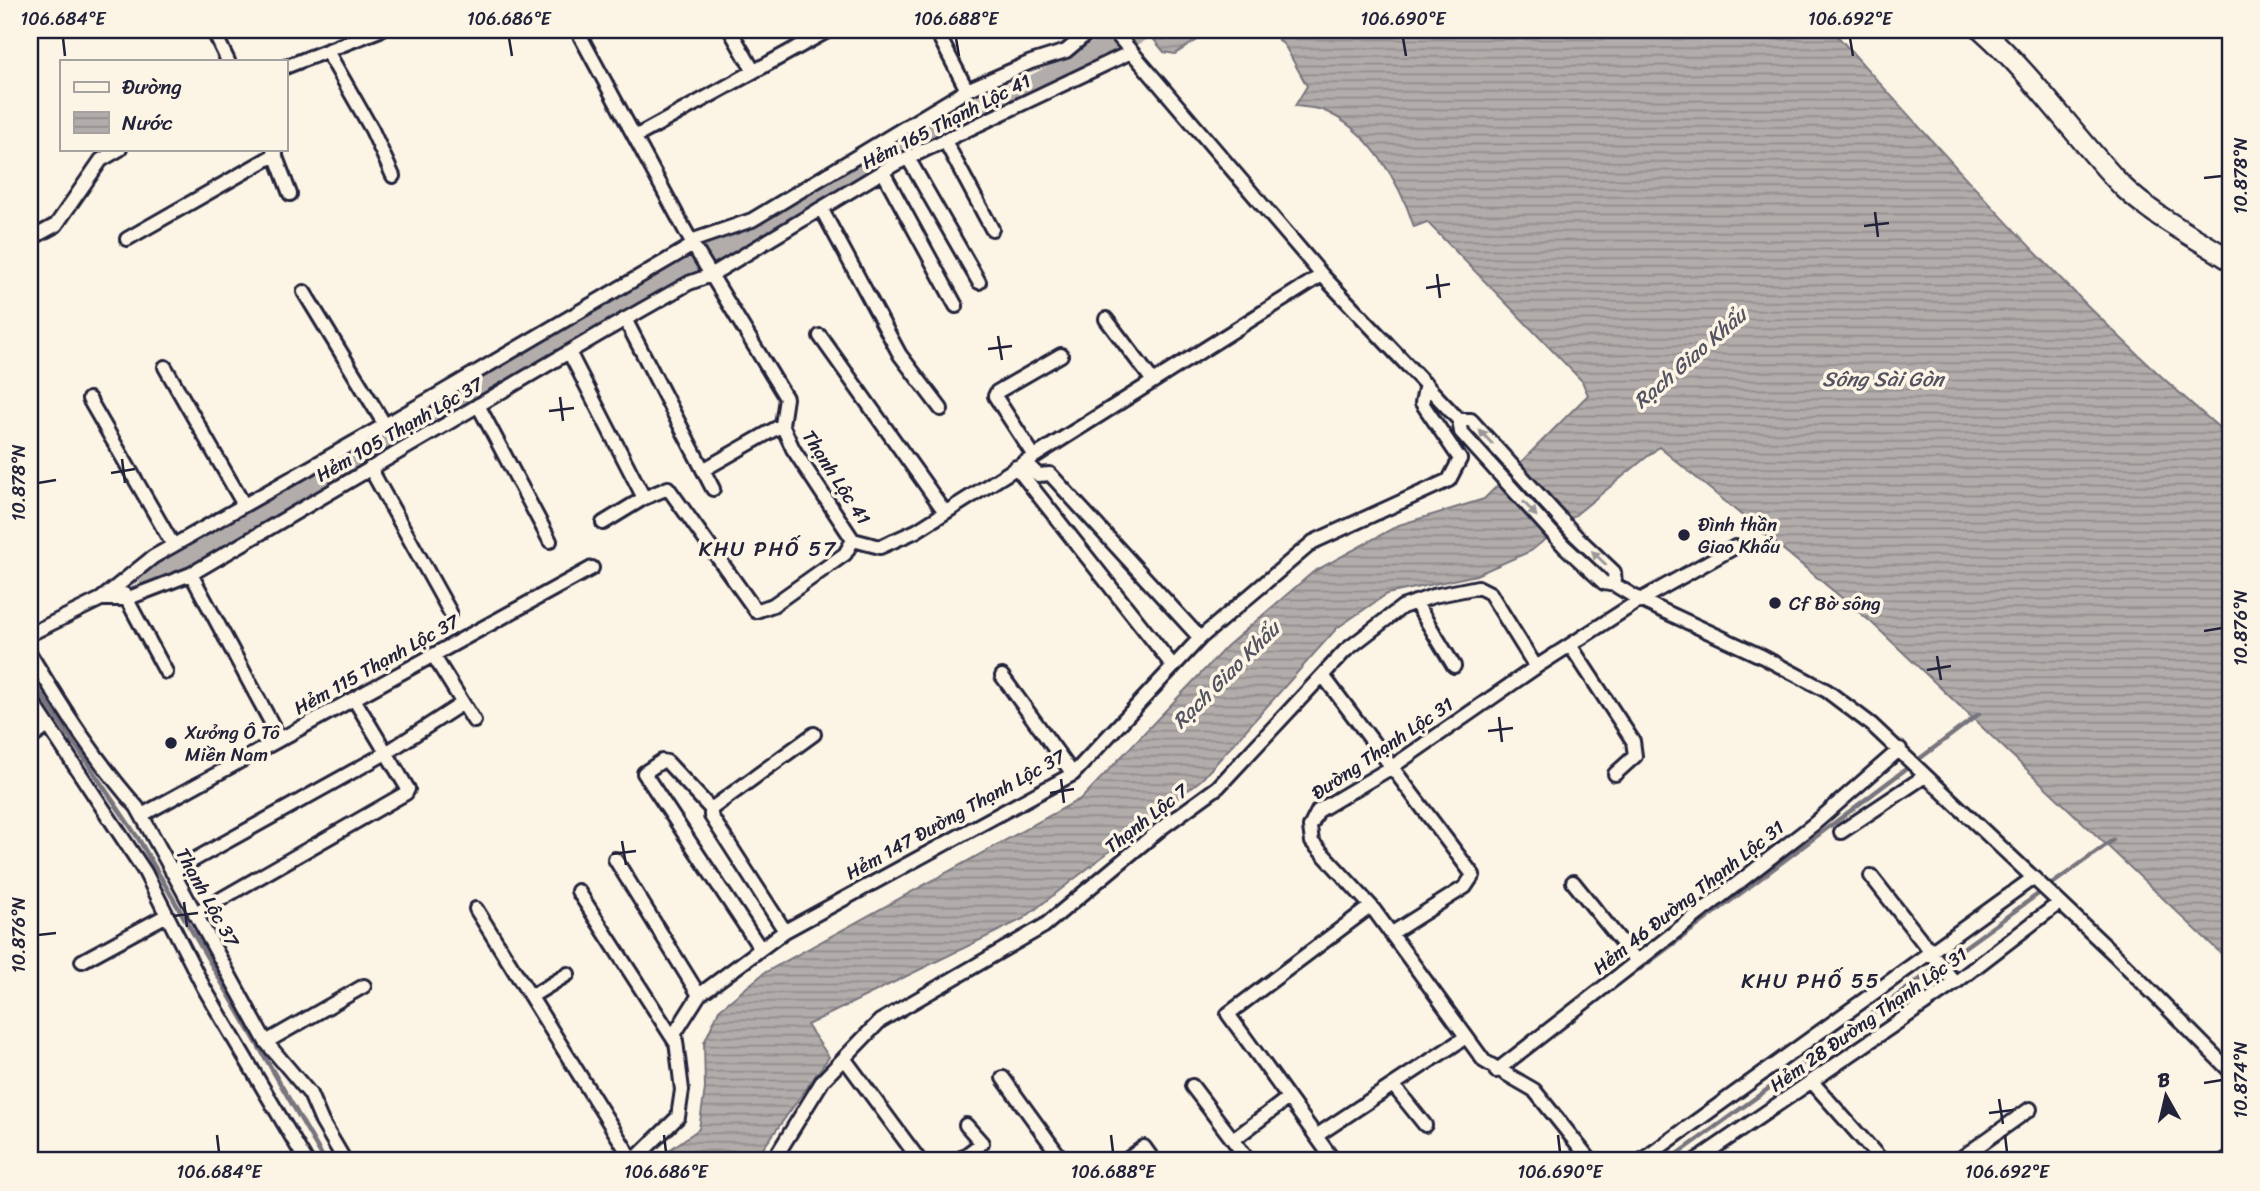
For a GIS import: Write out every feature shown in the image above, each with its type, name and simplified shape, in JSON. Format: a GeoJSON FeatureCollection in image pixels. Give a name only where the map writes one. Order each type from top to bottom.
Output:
{"type":"FeatureCollection","features":[{"type":"Feature","properties":{"kind":"street"},"geometry":{"type":"LineString","coordinates":[[213,30],[228,60]]}},
{"type":"Feature","properties":{"kind":"street"},"geometry":{"type":"LineString","coordinates":[[287,66],[380,30]]}},
{"type":"Feature","properties":{"kind":"street","name":"Thạnh Lộc 41"},"geometry":{"type":"LineString","coordinates":[[577,30],[692,243],[786,398],[782,425],[793,449],[853,540],[880,547],[945,512],[1322,275]]}},
{"type":"Feature","properties":{"kind":"street"},"geometry":{"type":"LineString","coordinates":[[730,30],[753,70]]}},
{"type":"Feature","properties":{"kind":"street"},"geometry":{"type":"LineString","coordinates":[[635,136],[830,30]]}},
{"type":"Feature","properties":{"kind":"street"},"geometry":{"type":"LineString","coordinates":[[30,634],[101,599],[153,556],[385,425],[692,243],[752,220],[967,90],[1031,62],[1066,51],[1091,30]]}},
{"type":"Feature","properties":{"kind":"street"},"geometry":{"type":"LineString","coordinates":[[1113,30],[1322,275],[1426,384],[1459,421],[1461,432],[1564,546],[1604,583],[1615,584],[1640,600],[1763,657],[1826,691],[1903,753],[2230,1071]]}},
{"type":"Feature","properties":{"kind":"street"},"geometry":{"type":"LineString","coordinates":[[1982,30],[2015,60],[2049,104],[2125,189],[2230,260]]}},
{"type":"Feature","properties":{"kind":"street"},"geometry":{"type":"LineString","coordinates":[[941,40],[967,90]]}},
{"type":"Feature","properties":{"kind":"street"},"geometry":{"type":"LineString","coordinates":[[327,51],[372,130],[393,176]]}},
{"type":"Feature","properties":{"kind":"street","name":"Hẻm 165 Thạnh Lộc 41"},"geometry":{"type":"LineString","coordinates":[[710,272],[822,210],[908,158],[1131,52]]}},
{"type":"Feature","properties":{"kind":"street"},"geometry":{"type":"LineString","coordinates":[[945,141],[992,229]]}},
{"type":"Feature","properties":{"kind":"street"},"geometry":{"type":"LineString","coordinates":[[30,239],[56,225],[101,160],[118,150]]}},
{"type":"Feature","properties":{"kind":"street"},"geometry":{"type":"LineString","coordinates":[[127,239],[274,151],[290,194]]}},
{"type":"Feature","properties":{"kind":"street"},"geometry":{"type":"LineString","coordinates":[[908,158],[979,282]]}},
{"type":"Feature","properties":{"kind":"street"},"geometry":{"type":"LineString","coordinates":[[883,172],[956,306]]}},
{"type":"Feature","properties":{"kind":"street"},"geometry":{"type":"LineString","coordinates":[[822,210],[900,355],[941,410]]}},
{"type":"Feature","properties":{"kind":"street","name":"Hẻm 105 Thạnh Lộc 37"},"geometry":{"type":"LineString","coordinates":[[101,599],[126,599],[191,574],[625,319],[710,272]]}},
{"type":"Feature","properties":{"kind":"street"},"geometry":{"type":"LineString","coordinates":[[304,292],[385,425]]}},
{"type":"Feature","properties":{"kind":"street"},"geometry":{"type":"LineString","coordinates":[[625,319],[713,489]]}},
{"type":"Feature","properties":{"kind":"street"},"geometry":{"type":"LineString","coordinates":[[1106,319],[1153,381]]}},
{"type":"Feature","properties":{"kind":"street"},"geometry":{"type":"LineString","coordinates":[[820,336],[945,512]]}},
{"type":"Feature","properties":{"kind":"street"},"geometry":{"type":"LineString","coordinates":[[569,352],[644,498]]}},
{"type":"Feature","properties":{"kind":"street"},"geometry":{"type":"LineString","coordinates":[[1060,355],[997,391],[995,396],[1025,462],[1173,666]]}},
{"type":"Feature","properties":{"kind":"street"},"geometry":{"type":"LineString","coordinates":[[165,367],[244,505]]}},
{"type":"Feature","properties":{"kind":"street","name":"Hẻm 147 Đường Thạnh Lộc 37"},"geometry":{"type":"LineString","coordinates":[[633,1161],[678,1117],[682,1090],[675,1032],[699,995],[785,932],[1073,774],[1200,638],[1312,542],[1449,480],[1460,459],[1422,404],[1426,384]]}},
{"type":"Feature","properties":{"kind":"street"},"geometry":{"type":"LineString","coordinates":[[89,399],[173,545]]}},
{"type":"Feature","properties":{"kind":"street"},"geometry":{"type":"LineString","coordinates":[[478,405],[550,541]]}},
{"type":"Feature","properties":{"kind":"street"},"geometry":{"type":"LineString","coordinates":[[1459,421],[1471,420],[1575,535],[1614,572],[1615,584]]}},
{"type":"Feature","properties":{"kind":"street"},"geometry":{"type":"LineString","coordinates":[[703,470],[782,425]]}},
{"type":"Feature","properties":{"kind":"street"},"geometry":{"type":"LineString","coordinates":[[1025,462],[1038,475],[1050,474],[1200,638]]}},
{"type":"Feature","properties":{"kind":"street"},"geometry":{"type":"LineString","coordinates":[[370,468],[450,612]]}},
{"type":"Feature","properties":{"kind":"street"},"geometry":{"type":"LineString","coordinates":[[603,523],[665,488],[672,493],[756,611],[772,605],[845,554],[853,540]]}},
{"type":"Feature","properties":{"kind":"street","name":"Đường Thạnh Lộc 31"},"geometry":{"type":"LineString","coordinates":[[1591,1161],[1534,1090],[1496,1071],[1484,1061],[1371,906],[1312,842],[1310,827],[1318,811],[1392,767],[1536,667],[1640,600],[1735,547]]}},
{"type":"Feature","properties":{"kind":"street","name":"Hẻm 115 Thạnh Lộc 37"},"geometry":{"type":"LineString","coordinates":[[142,815],[592,568]]}},
{"type":"Feature","properties":{"kind":"street"},"geometry":{"type":"LineString","coordinates":[[191,574],[280,739]]}},
{"type":"Feature","properties":{"kind":"street"},"geometry":{"type":"LineString","coordinates":[[119,584],[166,673]]}},
{"type":"Feature","properties":{"kind":"street","name":"Thạnh Lộc 7"},"geometry":{"type":"LineString","coordinates":[[773,1161],[822,1080],[880,1021],[1044,926],[1163,827],[1218,787],[1324,677],[1345,651],[1402,607],[1478,587],[1490,593],[1536,667]]}},
{"type":"Feature","properties":{"kind":"street"},"geometry":{"type":"LineString","coordinates":[[1415,603],[1454,666]]}},
{"type":"Feature","properties":{"kind":"street"},"geometry":{"type":"LineString","coordinates":[[1570,645],[1633,741],[1634,756],[1615,774]]}},
{"type":"Feature","properties":{"kind":"street","name":"Thạnh Lộc 37"},"geometry":{"type":"LineString","coordinates":[[30,654],[73,723],[142,815],[266,1042],[310,1094],[345,1161]]}},
{"type":"Feature","properties":{"kind":"street"},"geometry":{"type":"LineString","coordinates":[[433,655],[474,721]]}},
{"type":"Feature","properties":{"kind":"street"},"geometry":{"type":"LineString","coordinates":[[1002,676],[1073,774]]}},
{"type":"Feature","properties":{"kind":"street"},"geometry":{"type":"LineString","coordinates":[[1324,677],[1473,876],[1465,887],[1392,933]]}},
{"type":"Feature","properties":{"kind":"street"},"geometry":{"type":"LineString","coordinates":[[30,698],[145,872],[204,988],[306,1161]]}},
{"type":"Feature","properties":{"kind":"street"},"geometry":{"type":"LineString","coordinates":[[195,914],[401,798],[408,789],[354,699]]}},
{"type":"Feature","properties":{"kind":"street"},"geometry":{"type":"LineString","coordinates":[[173,872],[386,753],[463,703]]}},
{"type":"Feature","properties":{"kind":"street"},"geometry":{"type":"LineString","coordinates":[[30,739],[48,726]]}},
{"type":"Feature","properties":{"kind":"street"},"geometry":{"type":"LineString","coordinates":[[710,809],[814,734]]}},
{"type":"Feature","properties":{"kind":"street","name":"Hẻm 46 Đường Thạnh Lộc 31"},"geometry":{"type":"LineString","coordinates":[[1496,1071],[1903,753]]}},
{"type":"Feature","properties":{"kind":"street"},"geometry":{"type":"LineString","coordinates":[[760,948],[643,773],[662,761],[667,762],[710,809],[711,816],[785,932]]}},
{"type":"Feature","properties":{"kind":"street"},"geometry":{"type":"LineString","coordinates":[[1841,832],[1922,773]]}},
{"type":"Feature","properties":{"kind":"street"},"geometry":{"type":"LineString","coordinates":[[615,859],[699,995]]}},
{"type":"Feature","properties":{"kind":"street"},"geometry":{"type":"LineString","coordinates":[[1871,876],[1955,983]]}},
{"type":"Feature","properties":{"kind":"street"},"geometry":{"type":"LineString","coordinates":[[1641,1161],[2035,881]]}},
{"type":"Feature","properties":{"kind":"street"},"geometry":{"type":"LineString","coordinates":[[1573,882],[1636,960]]}},
{"type":"Feature","properties":{"kind":"street"},"geometry":{"type":"LineString","coordinates":[[578,891],[676,1043]]}},
{"type":"Feature","properties":{"kind":"street","name":"Hẻm 28 Đường Thạnh Lộc 31"},"geometry":{"type":"LineString","coordinates":[[1695,1161],[1813,1083],[1955,983],[2055,899]]}},
{"type":"Feature","properties":{"kind":"street"},"geometry":{"type":"LineString","coordinates":[[1334,1161],[1228,1014],[1371,906]]}},
{"type":"Feature","properties":{"kind":"street"},"geometry":{"type":"LineString","coordinates":[[476,909],[633,1161]]}},
{"type":"Feature","properties":{"kind":"street"},"geometry":{"type":"LineString","coordinates":[[82,961],[167,915]]}},
{"type":"Feature","properties":{"kind":"street"},"geometry":{"type":"LineString","coordinates":[[532,996],[568,974]]}},
{"type":"Feature","properties":{"kind":"street"},"geometry":{"type":"LineString","coordinates":[[266,1042],[364,986]]}},
{"type":"Feature","properties":{"kind":"street"},"geometry":{"type":"LineString","coordinates":[[1316,1136],[1466,1037]]}},
{"type":"Feature","properties":{"kind":"street"},"geometry":{"type":"LineString","coordinates":[[844,1058],[920,1161]]}},
{"type":"Feature","properties":{"kind":"street"},"geometry":{"type":"LineString","coordinates":[[1003,1077],[1063,1161]]}},
{"type":"Feature","properties":{"kind":"street"},"geometry":{"type":"LineString","coordinates":[[1813,1083],[1882,1161]]}},
{"type":"Feature","properties":{"kind":"street"},"geometry":{"type":"LineString","coordinates":[[1393,1084],[1425,1125]]}},
{"type":"Feature","properties":{"kind":"street"},"geometry":{"type":"LineString","coordinates":[[1192,1086],[1249,1161]]}},
{"type":"Feature","properties":{"kind":"street"},"geometry":{"type":"LineString","coordinates":[[1233,1140],[1288,1098]]}},
{"type":"Feature","properties":{"kind":"street"},"geometry":{"type":"LineString","coordinates":[[1957,1161],[2030,1109]]}},
{"type":"Feature","properties":{"kind":"street"},"geometry":{"type":"LineString","coordinates":[[958,1161],[982,1143],[966,1125]]}},
{"type":"Feature","properties":{"kind":"street"},"geometry":{"type":"LineString","coordinates":[[1125,1161],[1144,1147],[1154,1161]]}},
{"type":"Feature","properties":{"kind":"street"},"geometry":{"type":"LineString","coordinates":[[2224,1161],[2230,1157]]}},
{"type":"Feature","properties":{"kind":"water"},"geometry":{"type":"Polygon","coordinates":[[[1146,30],[1213,30],[1175,54],[1164,52],[1146,30]]]}},
{"type":"Feature","properties":{"kind":"water"},"geometry":{"type":"Polygon","coordinates":[[[1269,30],[1832,30],[1975,188],[2073,291],[2176,390],[2230,437],[2230,962],[1871,622],[1659,447],[1531,551],[1476,575],[1387,594],[1337,628],[1202,779],[1023,919],[807,1025],[829,1057],[754,1161],[654,1161],[699,1129],[705,1089],[704,1043],[719,1010],[764,973],[1082,798],[1227,646],[1313,572],[1399,525],[1484,499],[1588,395],[1582,381],[1427,222],[1414,227],[1391,175],[1368,143],[1339,118],[1319,109],[1295,106],[1307,86],[1285,46],[1269,30]]]}},
{"type":"Feature","properties":{"kind":"pier"},"geometry":{"type":"Polygon","coordinates":[[[1512,466],[1567,526],[1555,536],[1501,477],[1512,466]]]}},
{"type":"Feature","properties":{"kind":"waterway"},"geometry":{"type":"LineString","coordinates":[[149,576],[817,193],[957,118],[1030,89],[1140,30]]}},
{"type":"Feature","properties":{"kind":"waterway"},"geometry":{"type":"LineString","coordinates":[[30,678],[138,838],[325,1161]]}},
{"type":"Feature","properties":{"kind":"waterway"},"geometry":{"type":"LineString","coordinates":[[1640,969],[1979,714]]}},
{"type":"Feature","properties":{"kind":"waterway"},"geometry":{"type":"LineString","coordinates":[[1668,1161],[2113,840]]}},
{"type":"Feature","properties":{"kind":"place","name":"Đình thần Giao Khẩu"},"geometry":{"type":"Point","coordinates":[1684,535]}},
{"type":"Feature","properties":{"kind":"place","name":"Cf Bờ sông"},"geometry":{"type":"Point","coordinates":[1775,603]}},
{"type":"Feature","properties":{"kind":"place","name":"Xưởng Ô Tô Miền Nam"},"geometry":{"type":"Point","coordinates":[171,743]}},
{"type":"Feature","properties":{"kind":"district","name":"KHU PHỐ 57"},"geometry":{"type":"Point","coordinates":[768,549]}},
{"type":"Feature","properties":{"kind":"district","name":"KHU PHỐ 55"},"geometry":{"type":"Point","coordinates":[1811,981]}},
{"type":"Feature","properties":{"kind":"water label","name":"Rạch Giao Khẩu"},"geometry":{"type":"Point","coordinates":[1690,358]}},
{"type":"Feature","properties":{"kind":"water label","name":"Sông Sài Gòn"},"geometry":{"type":"Point","coordinates":[1883,379]}},
{"type":"Feature","properties":{"kind":"water label","name":"Rạch Giao Khẩu"},"geometry":{"type":"Point","coordinates":[1226,675]}}]}
